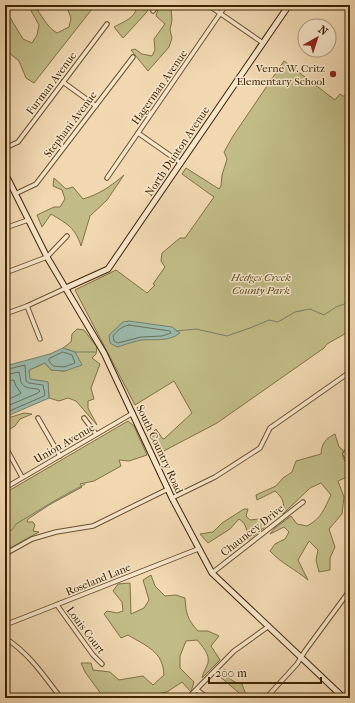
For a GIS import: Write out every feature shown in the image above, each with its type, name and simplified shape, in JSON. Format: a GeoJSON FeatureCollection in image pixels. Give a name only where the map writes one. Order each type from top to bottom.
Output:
{"type":"FeatureCollection","features":[{"type":"Feature","properties":{"kind":"main road","name":"North Dunton Avenue"},"geometry":{"type":"LineString","coordinates":[[66,288],[108,269],[289,5]]}},
{"type":"Feature","properties":{"kind":"main road","name":"South Country Road"},"geometry":{"type":"LineString","coordinates":[[6,177],[47,258],[104,353],[172,498],[198,549],[212,572],[344,698]]}},
{"type":"Feature","properties":{"kind":"street"},"geometry":{"type":"LineString","coordinates":[[153,11],[157,5]]}},
{"type":"Feature","properties":{"kind":"street"},"geometry":{"type":"LineString","coordinates":[[208,5],[263,44]]}},
{"type":"Feature","properties":{"kind":"street","name":"Hagerman Avenue"},"geometry":{"type":"LineString","coordinates":[[107,178],[226,5]]}},
{"type":"Feature","properties":{"kind":"street","name":"Furman Avenue"},"geometry":{"type":"LineString","coordinates":[[5,148],[18,142],[107,24]]}},
{"type":"Feature","properties":{"kind":"street","name":"Stephani Avenue"},"geometry":{"type":"LineString","coordinates":[[15,194],[36,184],[133,57]]}},
{"type":"Feature","properties":{"kind":"street"},"geometry":{"type":"LineString","coordinates":[[63,82],[96,106]]}},
{"type":"Feature","properties":{"kind":"street"},"geometry":{"type":"LineString","coordinates":[[138,133],[181,163]]}},
{"type":"Feature","properties":{"kind":"street"},"geometry":{"type":"LineString","coordinates":[[5,228],[28,220]]}},
{"type":"Feature","properties":{"kind":"street"},"geometry":{"type":"LineString","coordinates":[[5,273],[47,258],[68,236]]}},
{"type":"Feature","properties":{"kind":"street"},"geometry":{"type":"LineString","coordinates":[[5,314],[27,306],[66,288]]}},
{"type":"Feature","properties":{"kind":"street"},"geometry":{"type":"LineString","coordinates":[[27,306],[40,339]]}},
{"type":"Feature","properties":{"kind":"street"},"geometry":{"type":"LineString","coordinates":[[172,498],[215,477],[260,448],[270,428],[350,372]]}},
{"type":"Feature","properties":{"kind":"street","name":"Union Avenue"},"geometry":{"type":"LineString","coordinates":[[5,488],[133,413]]}},
{"type":"Feature","properties":{"kind":"street"},"geometry":{"type":"LineString","coordinates":[[38,418],[60,456]]}},
{"type":"Feature","properties":{"kind":"street"},"geometry":{"type":"LineString","coordinates":[[84,418],[96,434]]}},
{"type":"Feature","properties":{"kind":"street"},"geometry":{"type":"LineString","coordinates":[[5,446],[22,477]]}},
{"type":"Feature","properties":{"kind":"street"},"geometry":{"type":"LineString","coordinates":[[350,446],[345,454],[350,463]]}},
{"type":"Feature","properties":{"kind":"street"},"geometry":{"type":"LineString","coordinates":[[5,554],[32,539],[56,532],[93,526],[168,489]]}},
{"type":"Feature","properties":{"kind":"street","name":"Chauncey Drive"},"geometry":{"type":"LineString","coordinates":[[212,572],[303,502]]}},
{"type":"Feature","properties":{"kind":"street","name":"Roseland Lane"},"geometry":{"type":"LineString","coordinates":[[5,625],[198,549]]}},
{"type":"Feature","properties":{"kind":"street"},"geometry":{"type":"LineString","coordinates":[[266,698],[298,664],[350,590]]}},
{"type":"Feature","properties":{"kind":"street","name":"Louis Court"},"geometry":{"type":"LineString","coordinates":[[57,605],[93,655],[102,664]]}},
{"type":"Feature","properties":{"kind":"street"},"geometry":{"type":"LineString","coordinates":[[188,698],[234,651],[269,626]]}},
{"type":"Feature","properties":{"kind":"street"},"geometry":{"type":"LineString","coordinates":[[5,638],[30,658],[61,698]]}},
{"type":"Feature","properties":{"kind":"street"},"geometry":{"type":"LineString","coordinates":[[197,690],[208,698]]}},
{"type":"Feature","properties":{"kind":"green space"},"geometry":{"type":"Polygon","coordinates":[[[27,5],[33,5],[47,24],[57,33],[69,27],[71,18],[66,5],[89,5],[92,9],[34,83],[26,78],[19,61],[8,52],[5,45],[5,11],[23,39],[32,43],[37,35],[39,25],[27,5]]]}},
{"type":"Feature","properties":{"kind":"green space"},"geometry":{"type":"Polygon","coordinates":[[[136,5],[151,5],[146,13],[123,38],[114,27],[135,13],[136,5]]]}},
{"type":"Feature","properties":{"kind":"green space"},"geometry":{"type":"Polygon","coordinates":[[[159,5],[173,5],[171,8],[172,20],[170,30],[172,38],[169,47],[148,71],[131,50],[135,49],[142,54],[152,56],[155,50],[154,39],[165,24],[156,16],[159,5]]]}},
{"type":"Feature","properties":{"kind":"green space","name":"Hedges Creek County Park"},"geometry":{"type":"Polygon","coordinates":[[[284,61],[335,100],[340,94],[343,96],[350,96],[350,331],[327,344],[324,348],[217,423],[158,454],[155,447],[153,432],[156,429],[164,439],[192,413],[174,381],[135,405],[75,290],[116,270],[147,293],[155,285],[153,284],[165,267],[161,261],[162,253],[180,238],[185,238],[214,197],[182,174],[186,168],[219,189],[227,159],[224,152],[233,136],[284,61]]]}},
{"type":"Feature","properties":{"kind":"green space"},"geometry":{"type":"Polygon","coordinates":[[[124,175],[107,200],[90,216],[81,246],[73,230],[51,214],[42,227],[37,215],[54,207],[60,207],[65,199],[62,190],[53,186],[54,178],[66,189],[73,187],[83,199],[95,195],[124,175]]]}},
{"type":"Feature","properties":{"kind":"green space"},"geometry":{"type":"Polygon","coordinates":[[[77,329],[84,330],[97,347],[96,354],[92,358],[100,364],[91,388],[94,399],[88,401],[88,408],[97,425],[76,401],[68,398],[59,401],[49,398],[48,382],[29,379],[29,370],[45,363],[51,370],[65,371],[75,352],[63,348],[71,342],[72,334],[77,329]]]}},
{"type":"Feature","properties":{"kind":"green space"},"geometry":{"type":"Polygon","coordinates":[[[24,413],[32,414],[20,419],[15,426],[5,432],[5,419],[24,413]]]}},
{"type":"Feature","properties":{"kind":"green space"},"geometry":{"type":"Polygon","coordinates":[[[128,421],[134,426],[147,455],[129,461],[119,460],[121,466],[94,481],[80,484],[82,487],[49,505],[28,519],[27,522],[33,522],[35,525],[33,531],[39,532],[5,551],[5,493],[128,421]]]}},
{"type":"Feature","properties":{"kind":"green space"},"geometry":{"type":"Polygon","coordinates":[[[335,434],[339,447],[343,450],[343,458],[350,469],[350,474],[349,476],[338,481],[344,497],[342,514],[329,529],[335,547],[330,558],[330,570],[319,572],[316,560],[318,550],[309,541],[298,560],[308,580],[270,551],[275,544],[285,539],[289,532],[284,527],[270,534],[275,528],[291,516],[297,524],[307,526],[312,523],[322,513],[331,495],[321,483],[310,488],[283,514],[283,501],[275,491],[257,500],[256,495],[276,486],[283,478],[292,472],[296,461],[321,454],[322,447],[325,442],[335,434]]]}},
{"type":"Feature","properties":{"kind":"green space"},"geometry":{"type":"Polygon","coordinates":[[[244,509],[248,509],[246,516],[250,520],[259,519],[265,527],[248,540],[245,525],[239,519],[230,529],[208,543],[200,534],[213,532],[222,523],[244,509]]]}},
{"type":"Feature","properties":{"kind":"green space"},"geometry":{"type":"Polygon","coordinates":[[[151,575],[155,586],[165,596],[176,595],[185,598],[188,616],[191,623],[198,631],[208,631],[219,636],[211,646],[220,660],[202,678],[208,663],[207,653],[197,640],[186,641],[180,656],[180,668],[194,682],[191,692],[182,682],[167,692],[161,693],[152,698],[104,698],[85,672],[81,663],[91,663],[93,670],[110,672],[119,680],[143,676],[153,685],[164,675],[163,667],[157,655],[147,646],[128,635],[121,638],[104,614],[107,611],[117,613],[123,611],[122,602],[113,591],[118,584],[130,583],[131,614],[144,608],[149,600],[143,580],[151,575]]]}},
{"type":"Feature","properties":{"kind":"green space"},"geometry":{"type":"Polygon","coordinates":[[[225,669],[231,680],[242,684],[245,692],[250,698],[242,698],[238,692],[218,675],[225,669]]]}},
{"type":"Feature","properties":{"kind":"water"},"geometry":{"type":"Polygon","coordinates":[[[129,321],[172,327],[180,333],[171,338],[136,341],[117,347],[110,343],[109,335],[123,322],[129,321]]]}},
{"type":"Feature","properties":{"kind":"water"},"geometry":{"type":"Polygon","coordinates":[[[63,348],[75,352],[82,365],[65,371],[51,370],[45,363],[29,370],[30,379],[48,382],[49,398],[5,417],[5,366],[50,354],[63,348]]]}},
{"type":"Feature","properties":{"kind":"waterway"},"geometry":{"type":"LineString","coordinates":[[176,331],[196,329],[227,336],[269,320],[278,322],[295,312],[310,309],[324,315],[336,307],[350,302]]}},
{"type":"Feature","properties":{"kind":"waterway"},"geometry":{"type":"LineString","coordinates":[[75,352],[95,352]]}},
{"type":"Feature","properties":{"kind":"waterway"},"geometry":{"type":"LineString","coordinates":[[5,532],[12,530],[16,524],[85,484]]}},
{"type":"Feature","properties":{"kind":"place","name":"Verne W. Critz Elementary School"},"geometry":{"type":"Point","coordinates":[333,74]}}]}
